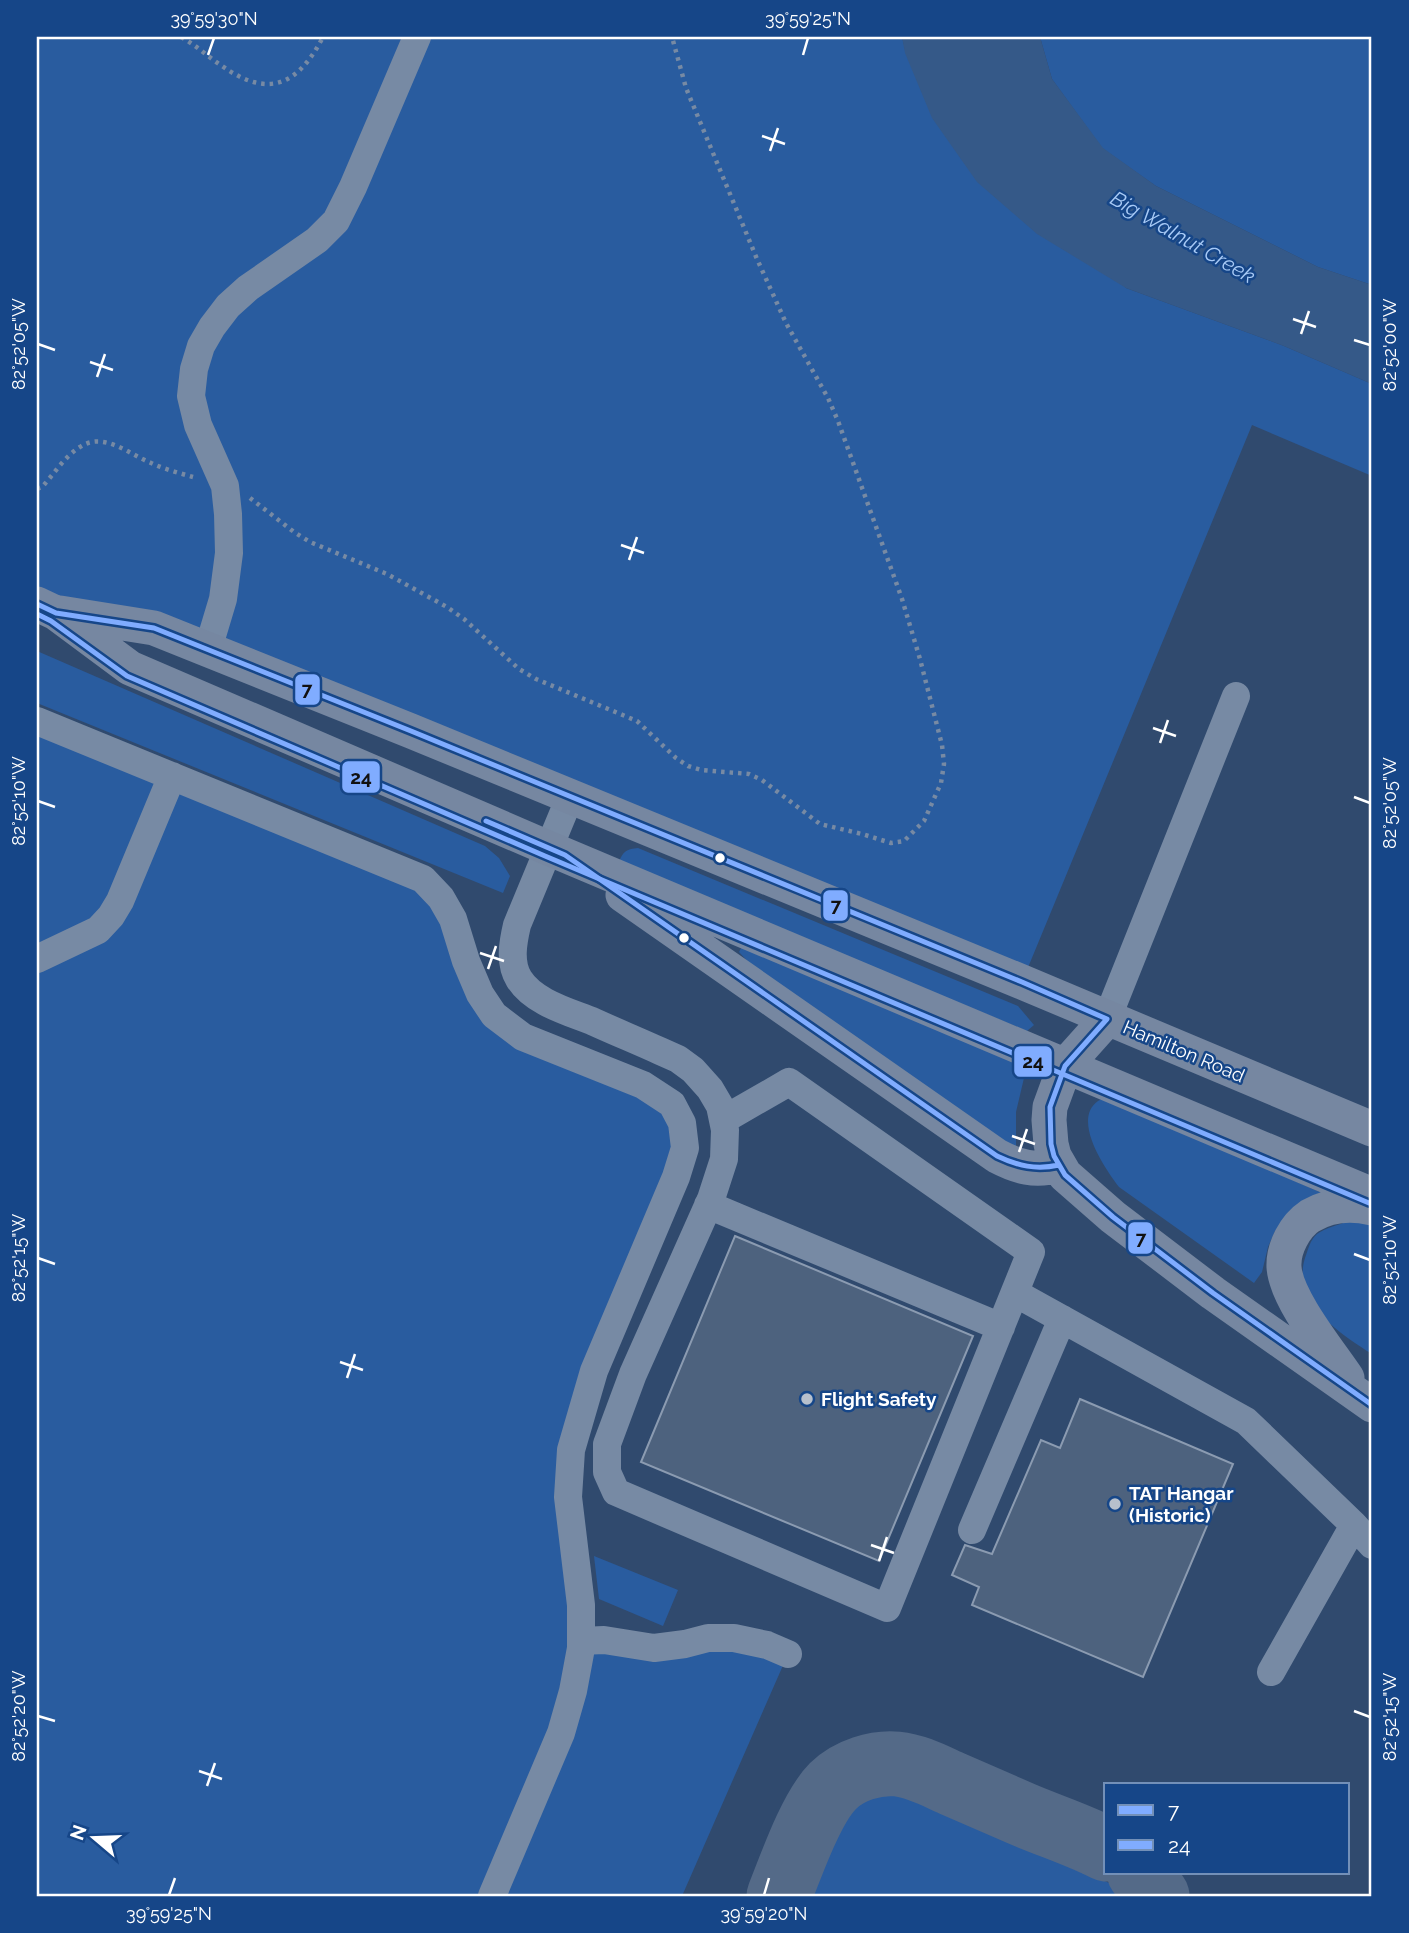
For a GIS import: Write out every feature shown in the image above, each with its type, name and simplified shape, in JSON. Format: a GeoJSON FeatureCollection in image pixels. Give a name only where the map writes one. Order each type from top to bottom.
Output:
{"type":"FeatureCollection","features":[{"type":"Feature","properties":{"kind":"main road","name":"Hamilton Road"},"geometry":{"type":"LineString","coordinates":[[47,608],[153,628],[208,649],[1022,982],[1372,1129]]}},
{"type":"Feature","properties":{"kind":"main road","name":"Hamilton Road"},"geometry":{"type":"LineString","coordinates":[[47,608],[130,668],[1372,1195]]}},
{"type":"Feature","properties":{"kind":"main road"},"geometry":{"type":"LineString","coordinates":[[557,851],[997,1156],[1015,1166],[1032,1169],[1059,1165]]}},
{"type":"Feature","properties":{"kind":"main road"},"geometry":{"type":"LineString","coordinates":[[1107,1019],[1065,1066],[1053,1096],[1049,1121],[1051,1144],[1065,1175],[1166,1258],[1365,1400]]}},
{"type":"Feature","properties":{"kind":"main road"},"geometry":{"type":"LineString","coordinates":[[1365,1400],[1301,1311],[1284,1266],[1292,1235],[1303,1221],[1318,1212],[1341,1206],[1372,1208]]}},
{"type":"Feature","properties":{"kind":"lane"},"geometry":{"type":"LineString","coordinates":[[208,649],[223,599],[229,553],[225,486],[198,425],[191,396],[194,369],[201,346],[228,306],[248,288],[317,240],[336,220],[417,37]]}},
{"type":"Feature","properties":{"kind":"lane"},"geometry":{"type":"LineString","coordinates":[[1107,1019],[1236,696]]}},
{"type":"Feature","properties":{"kind":"lane"},"geometry":{"type":"LineString","coordinates":[[37,720],[423,879],[440,898],[453,919],[466,961],[494,1015],[523,1037],[643,1085],[672,1104],[682,1123],[685,1148],[676,1177],[594,1371],[571,1450],[568,1497],[580,1605],[581,1641],[573,1691],[545,1774],[492,1896]]}},
{"type":"Feature","properties":{"kind":"lane"},"geometry":{"type":"LineString","coordinates":[[37,959],[98,930],[111,916],[120,901],[172,776]]}},
{"type":"Feature","properties":{"kind":"lane"},"geometry":{"type":"LineString","coordinates":[[570,797],[557,851],[517,925],[513,940],[513,958],[518,977],[527,989],[545,1001],[660,1051],[693,1070],[720,1105],[723,1120],[725,1130],[724,1159],[708,1205],[633,1374],[607,1444],[607,1472],[616,1492],[887,1608],[1031,1252],[789,1082],[723,1120]]}},
{"type":"Feature","properties":{"kind":"lane"},"geometry":{"type":"LineString","coordinates":[[708,1205],[1001,1327]]}},
{"type":"Feature","properties":{"kind":"lane"},"geometry":{"type":"LineString","coordinates":[[1015,1293],[1246,1421],[1363,1535],[1271,1672]]}},
{"type":"Feature","properties":{"kind":"lane"},"geometry":{"type":"LineString","coordinates":[[972,1530],[1062,1319]]}},
{"type":"Feature","properties":{"kind":"lane"},"geometry":{"type":"LineString","coordinates":[[581,1641],[604,1640],[654,1648],[708,1638],[734,1639],[767,1645],[788,1654]]}},
{"type":"Feature","properties":{"kind":"path"},"geometry":{"type":"LineString","coordinates":[[181,37],[238,76],[262,85],[275,84],[296,74],[307,63],[323,37]]}},
{"type":"Feature","properties":{"kind":"path"},"geometry":{"type":"LineString","coordinates":[[37,489],[42,487],[78,447],[87,442],[98,441],[109,442],[152,464],[245,494],[310,542],[387,574],[447,607],[470,624],[519,669],[637,721],[688,766],[709,771],[749,774],[762,780],[820,824],[891,843],[904,841],[925,821],[941,783],[944,764],[942,745],[916,647],[884,547],[838,421],[786,323],[757,259],[687,88],[672,37]]}},
{"type":"Feature","properties":{"kind":"shaded area"},"geometry":{"type":"Polygon","coordinates":[[[37,37],[902,37],[906,53],[1126,288],[1284,346],[1372,384],[1372,476],[1252,425],[1022,982],[411,731],[37,604],[37,37]]]}},
{"type":"Feature","properties":{"kind":"shaded area"},"geometry":{"type":"Polygon","coordinates":[[[1040,37],[1372,37],[1372,285],[1318,267],[1156,186],[1102,148],[1052,79],[1040,37]]]}},
{"type":"Feature","properties":{"kind":"shaded area"},"geometry":{"type":"Polygon","coordinates":[[[37,651],[485,846],[499,858],[510,876],[503,893],[37,703],[37,651]]]}},
{"type":"Feature","properties":{"kind":"shaded area"},"geometry":{"type":"Polygon","coordinates":[[[37,721],[423,879],[494,1015],[643,1085],[682,1123],[571,1450],[581,1641],[788,1654],[682,1896],[37,1896],[37,721]]]}},
{"type":"Feature","properties":{"kind":"shaded area"},"geometry":{"type":"Polygon","coordinates":[[[638,848],[1018,1006],[1034,1025],[1027,1031],[619,862],[626,851],[638,848]]]}},
{"type":"Feature","properties":{"kind":"shaded area"},"geometry":{"type":"Polygon","coordinates":[[[742,946],[1015,1059],[1024,1078],[1016,1112],[1016,1148],[1012,1151],[752,966],[739,952],[742,946]]]}},
{"type":"Feature","properties":{"kind":"shaded area"},"geometry":{"type":"Polygon","coordinates":[[[1109,1097],[1324,1194],[1275,1231],[1262,1272],[1254,1283],[1119,1187],[1106,1169],[1089,1132],[1091,1109],[1098,1101],[1109,1097]]]}},
{"type":"Feature","properties":{"kind":"shaded area"},"geometry":{"type":"Polygon","coordinates":[[[1348,1221],[1372,1223],[1372,1354],[1333,1327],[1312,1303],[1305,1289],[1305,1258],[1313,1239],[1320,1232],[1348,1221]]]}},
{"type":"Feature","properties":{"kind":"shaded area"},"geometry":{"type":"Polygon","coordinates":[[[594,1556],[678,1590],[663,1626],[599,1599],[594,1556]]]}},
{"type":"Feature","properties":{"kind":"shaded area"},"geometry":{"type":"Polygon","coordinates":[[[873,1786],[887,1787],[1057,1858],[1109,1883],[1121,1896],[806,1896],[841,1813],[855,1797],[873,1786]]]}},
{"type":"Feature","properties":{"kind":"water","name":"Big Walnut Creek"},"geometry":{"type":"Polygon","coordinates":[[[902,37],[1040,37],[1052,79],[1103,148],[1156,186],[1318,267],[1372,285],[1372,384],[1284,346],[1126,288],[1037,234],[977,182],[932,118],[905,53],[902,37]]]}},
{"type":"Feature","properties":{"kind":"building","name":"Flight Safety"},"geometry":{"type":"Polygon","coordinates":[[[735,1236],[973,1336],[879,1561],[641,1462],[735,1236]]]}},
{"type":"Feature","properties":{"kind":"building","name":"TAT Hangar (Historic)"},"geometry":{"type":"Polygon","coordinates":[[[1080,1399],[1233,1464],[1143,1677],[972,1605],[979,1587],[952,1575],[965,1545],[992,1554],[1041,1440],[1060,1448],[1080,1399]]]}},
{"type":"Feature","properties":{"kind":"taxiway"},"geometry":{"type":"LineString","coordinates":[[779,1896],[802,1838],[825,1796],[839,1780],[863,1768],[880,1764],[897,1764],[919,1769],[1104,1848]]}},
{"type":"Feature","properties":{"kind":"taxiway"},"geometry":{"type":"LineString","coordinates":[[1140,1874],[1157,1896]]}},
{"type":"Feature","properties":{"kind":"transit line","name":"7"},"geometry":{"type":"LineString","coordinates":[[37,604],[56,613],[154,628],[411,731],[1107,1019],[1065,1066],[1050,1107],[1051,1144],[1054,1156],[1065,1175],[1113,1217],[1213,1293],[1372,1405]]}},
{"type":"Feature","properties":{"kind":"transit line","name":"24"},"geometry":{"type":"LineString","coordinates":[[37,614],[51,621],[127,676],[545,856],[1369,1203]]}},
{"type":"Feature","properties":{"kind":"transit line","name":"7"},"geometry":{"type":"LineString","coordinates":[[486,821],[565,855],[997,1156],[1027,1166],[1059,1165]]}},
{"type":"Feature","properties":{"kind":"place","name":"Flight Safety"},"geometry":{"type":"Point","coordinates":[807,1399]}},
{"type":"Feature","properties":{"kind":"place","name":"TAT Hangar (Historic)"},"geometry":{"type":"Point","coordinates":[1115,1504]}}]}
